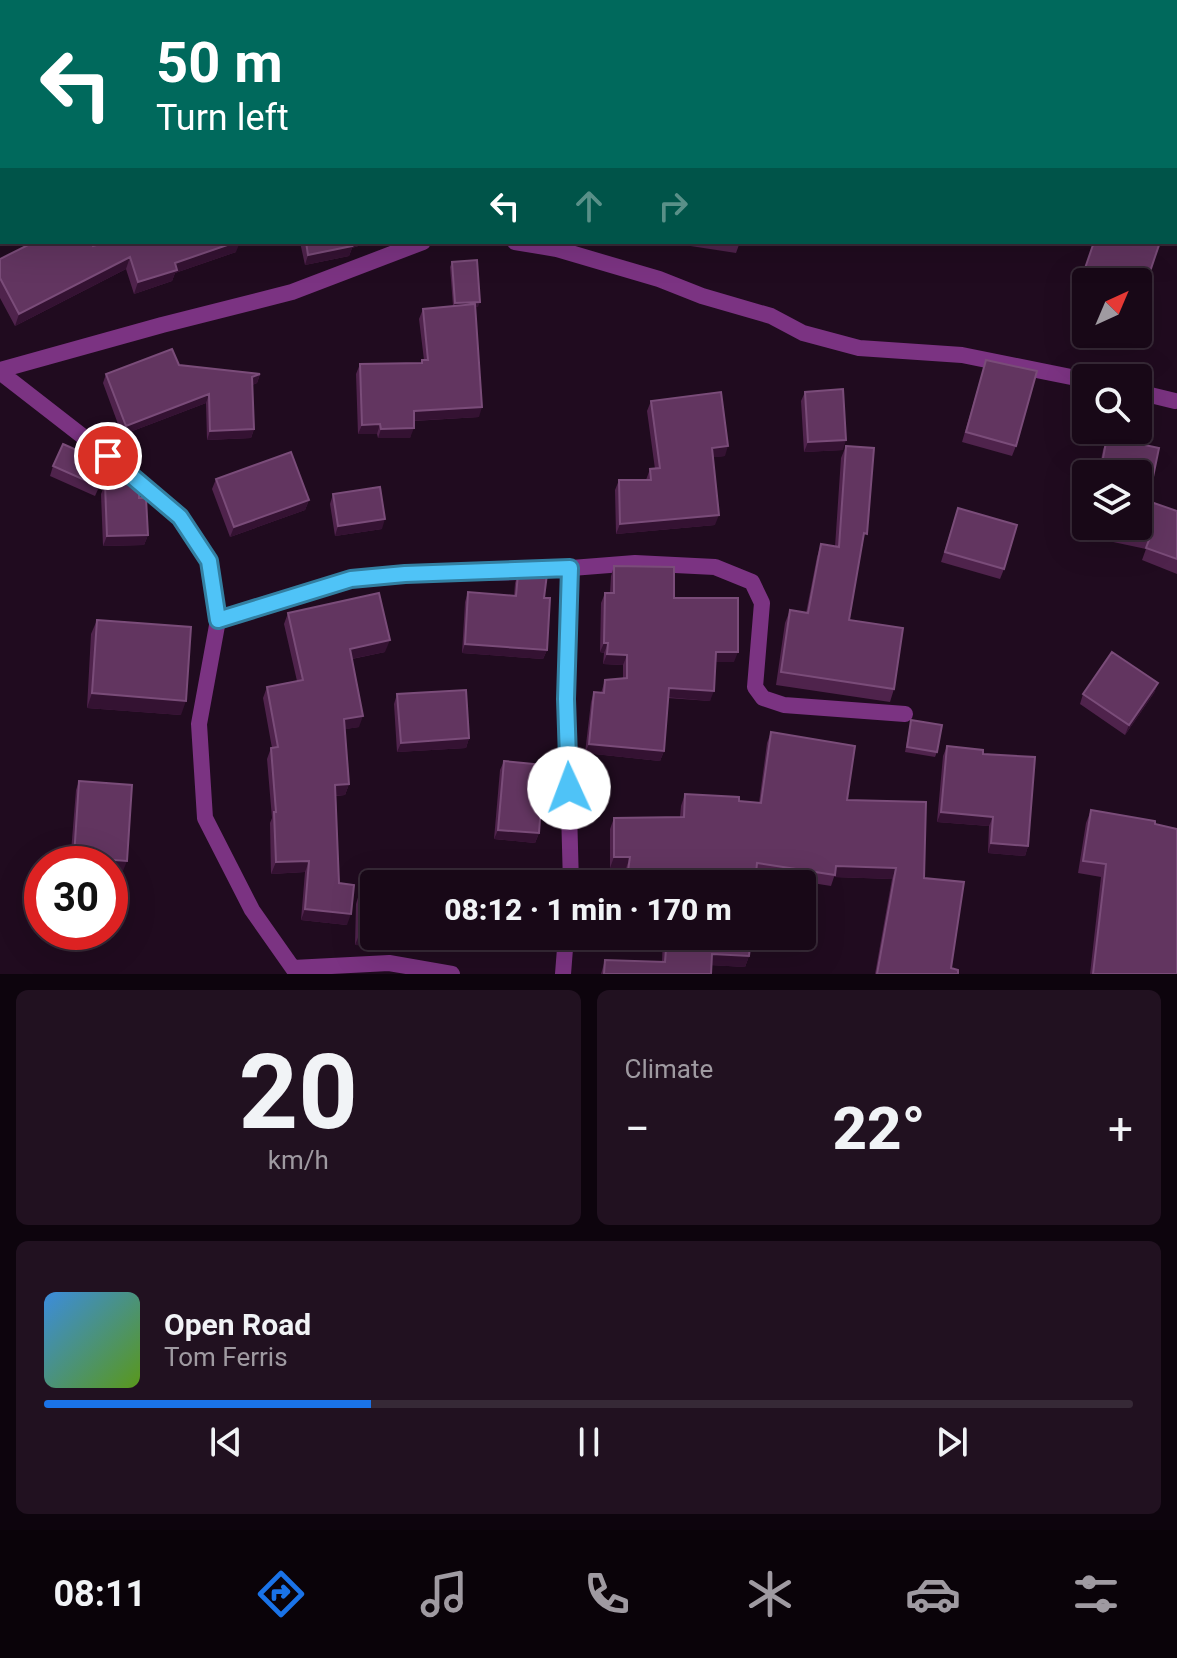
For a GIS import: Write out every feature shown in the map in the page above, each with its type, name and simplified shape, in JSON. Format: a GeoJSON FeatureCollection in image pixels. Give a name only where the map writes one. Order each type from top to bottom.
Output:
{"type":"FeatureCollection","features":[{"type":"Feature","properties":{"kind":"street"},"geometry":{"type":"LineString","coordinates":[[0,371],[292,292],[418,244]]}},
{"type":"Feature","properties":{"kind":"street"},"geometry":{"type":"LineString","coordinates":[[527,244],[557,249],[659,279],[702,296],[771,316],[803,333],[859,348],[962,355],[1072,377]]}},
{"type":"Feature","properties":{"kind":"street"},"geometry":{"type":"LineString","coordinates":[[0,371],[180,517],[209,561],[218,620],[199,724],[205,818],[252,910],[295,971],[389,963],[452,974]]}},
{"type":"Feature","properties":{"kind":"street"},"geometry":{"type":"LineString","coordinates":[[1152,395],[1175,401]]}},
{"type":"Feature","properties":{"kind":"street"},"geometry":{"type":"LineString","coordinates":[[218,620],[351,579],[635,563],[715,567],[752,582],[762,603],[755,687],[763,698],[784,705],[905,714]]}},
{"type":"Feature","properties":{"kind":"street"},"geometry":{"type":"LineString","coordinates":[[570,568],[566,699],[571,870]]}},
{"type":"Feature","properties":{"kind":"street"},"geometry":{"type":"LineString","coordinates":[[563,974],[565,950]]}},
{"type":"Feature","properties":{"kind":"building"},"geometry":{"type":"Polygon","coordinates":[[[30,244],[230,244],[175,263],[177,270],[138,282],[130,257],[19,314],[0,278],[0,259],[30,244]]]}},
{"type":"Feature","properties":{"kind":"building"},"geometry":{"type":"Polygon","coordinates":[[[306,244],[352,246],[308,255],[306,244]]]}},
{"type":"Feature","properties":{"kind":"building"},"geometry":{"type":"Polygon","coordinates":[[[1093,244],[1159,245],[1151,268],[1085,268],[1093,244]]]}},
{"type":"Feature","properties":{"kind":"building"},"geometry":{"type":"Polygon","coordinates":[[[477,260],[480,302],[455,303],[452,262],[477,260]]]}},
{"type":"Feature","properties":{"kind":"building"},"geometry":{"type":"Polygon","coordinates":[[[475,304],[482,407],[414,411],[414,428],[381,429],[380,424],[362,425],[360,364],[422,363],[422,360],[428,360],[423,309],[475,304]]]}},
{"type":"Feature","properties":{"kind":"building"},"geometry":{"type":"Polygon","coordinates":[[[172,349],[179,365],[260,374],[252,377],[254,429],[210,431],[209,394],[126,426],[106,374],[172,349]]]}},
{"type":"Feature","properties":{"kind":"building"},"geometry":{"type":"Polygon","coordinates":[[[986,360],[1037,371],[1016,446],[966,432],[986,360]]]}},
{"type":"Feature","properties":{"kind":"building"},"geometry":{"type":"Polygon","coordinates":[[[843,389],[846,440],[808,442],[805,392],[843,389]]]}},
{"type":"Feature","properties":{"kind":"building"},"geometry":{"type":"Polygon","coordinates":[[[721,392],[728,446],[712,448],[719,515],[620,524],[619,480],[651,480],[650,469],[660,468],[651,401],[721,392]]]}},
{"type":"Feature","properties":{"kind":"building"},"geometry":{"type":"Polygon","coordinates":[[[63,444],[108,464],[98,486],[53,466],[63,444]]]}},
{"type":"Feature","properties":{"kind":"building"},"geometry":{"type":"Polygon","coordinates":[[[1106,444],[1140,444],[1159,448],[1152,482],[1152,460],[1103,460],[1106,444]]]}},
{"type":"Feature","properties":{"kind":"building"},"geometry":{"type":"Polygon","coordinates":[[[846,446],[874,448],[867,534],[864,533],[849,620],[903,628],[894,689],[781,672],[790,610],[808,613],[821,544],[839,547],[846,446]]]}},
{"type":"Feature","properties":{"kind":"building"},"geometry":{"type":"Polygon","coordinates":[[[291,452],[309,500],[234,527],[216,479],[291,452]]]}},
{"type":"Feature","properties":{"kind":"building"},"geometry":{"type":"Polygon","coordinates":[[[105,484],[139,484],[139,498],[146,498],[148,535],[107,536],[105,484]]]}},
{"type":"Feature","properties":{"kind":"building"},"geometry":{"type":"Polygon","coordinates":[[[380,487],[385,519],[338,526],[333,494],[380,487]]]}},
{"type":"Feature","properties":{"kind":"building"},"geometry":{"type":"Polygon","coordinates":[[[1152,502],[1177,511],[1177,559],[1146,548],[1149,540],[1152,540],[1152,502]]]}},
{"type":"Feature","properties":{"kind":"building"},"geometry":{"type":"Polygon","coordinates":[[[958,508],[1017,525],[1004,569],[945,552],[958,508]]]}},
{"type":"Feature","properties":{"kind":"building"},"geometry":{"type":"Polygon","coordinates":[[[614,566],[674,567],[674,598],[738,598],[738,652],[716,652],[714,691],[669,688],[664,751],[589,744],[594,692],[604,693],[605,680],[627,678],[627,655],[607,654],[608,643],[604,643],[605,593],[614,593],[614,566]]]}},
{"type":"Feature","properties":{"kind":"building"},"geometry":{"type":"Polygon","coordinates":[[[518,574],[547,574],[544,598],[550,598],[547,650],[465,644],[468,592],[516,596],[518,574]]]}},
{"type":"Feature","properties":{"kind":"building"},"geometry":{"type":"Polygon","coordinates":[[[379,593],[390,640],[350,649],[363,716],[344,719],[349,784],[335,785],[339,883],[354,885],[351,914],[305,909],[309,861],[276,862],[271,748],[278,747],[267,687],[303,680],[288,613],[379,593]]]}},
{"type":"Feature","properties":{"kind":"building"},"geometry":{"type":"Polygon","coordinates":[[[97,620],[191,627],[186,701],[92,693],[97,620]]]}},
{"type":"Feature","properties":{"kind":"building"},"geometry":{"type":"Polygon","coordinates":[[[1112,652],[1158,683],[1129,725],[1083,694],[1112,652]]]}},
{"type":"Feature","properties":{"kind":"building"},"geometry":{"type":"Polygon","coordinates":[[[466,690],[469,738],[401,743],[397,694],[466,690]]]}},
{"type":"Feature","properties":{"kind":"building"},"geometry":{"type":"Polygon","coordinates":[[[911,720],[942,725],[937,752],[907,747],[911,720]]]}},
{"type":"Feature","properties":{"kind":"building"},"geometry":{"type":"Polygon","coordinates":[[[771,732],[855,746],[847,800],[926,802],[924,878],[964,882],[951,968],[958,970],[958,974],[877,974],[896,868],[836,866],[835,875],[757,863],[756,870],[628,870],[630,857],[614,857],[614,818],[684,817],[685,794],[739,797],[739,801],[761,803],[771,732]]]}},
{"type":"Feature","properties":{"kind":"building"},"geometry":{"type":"Polygon","coordinates":[[[947,746],[983,750],[983,754],[1035,757],[1028,846],[991,843],[993,817],[941,812],[947,746]]]}},
{"type":"Feature","properties":{"kind":"building"},"geometry":{"type":"Polygon","coordinates":[[[504,761],[544,765],[539,833],[498,830],[504,761]]]}},
{"type":"Feature","properties":{"kind":"building"},"geometry":{"type":"Polygon","coordinates":[[[79,781],[132,785],[128,846],[75,846],[79,781]]]}},
{"type":"Feature","properties":{"kind":"building"},"geometry":{"type":"Polygon","coordinates":[[[1091,810],[1155,821],[1155,824],[1177,829],[1177,974],[1093,974],[1106,864],[1083,861],[1091,810]]]}},
{"type":"Feature","properties":{"kind":"building"},"geometry":{"type":"Polygon","coordinates":[[[359,894],[360,894],[360,935],[359,894]]]}},
{"type":"Feature","properties":{"kind":"building"},"geometry":{"type":"Polygon","coordinates":[[[666,950],[750,950],[749,956],[712,954],[711,974],[604,974],[605,960],[665,962],[666,950]]]}},
{"type":"Feature","properties":{"kind":"route"},"geometry":{"type":"LineString","coordinates":[[108,456],[180,517],[209,561],[218,620],[351,579],[570,568],[566,699],[569,788]]}}]}
